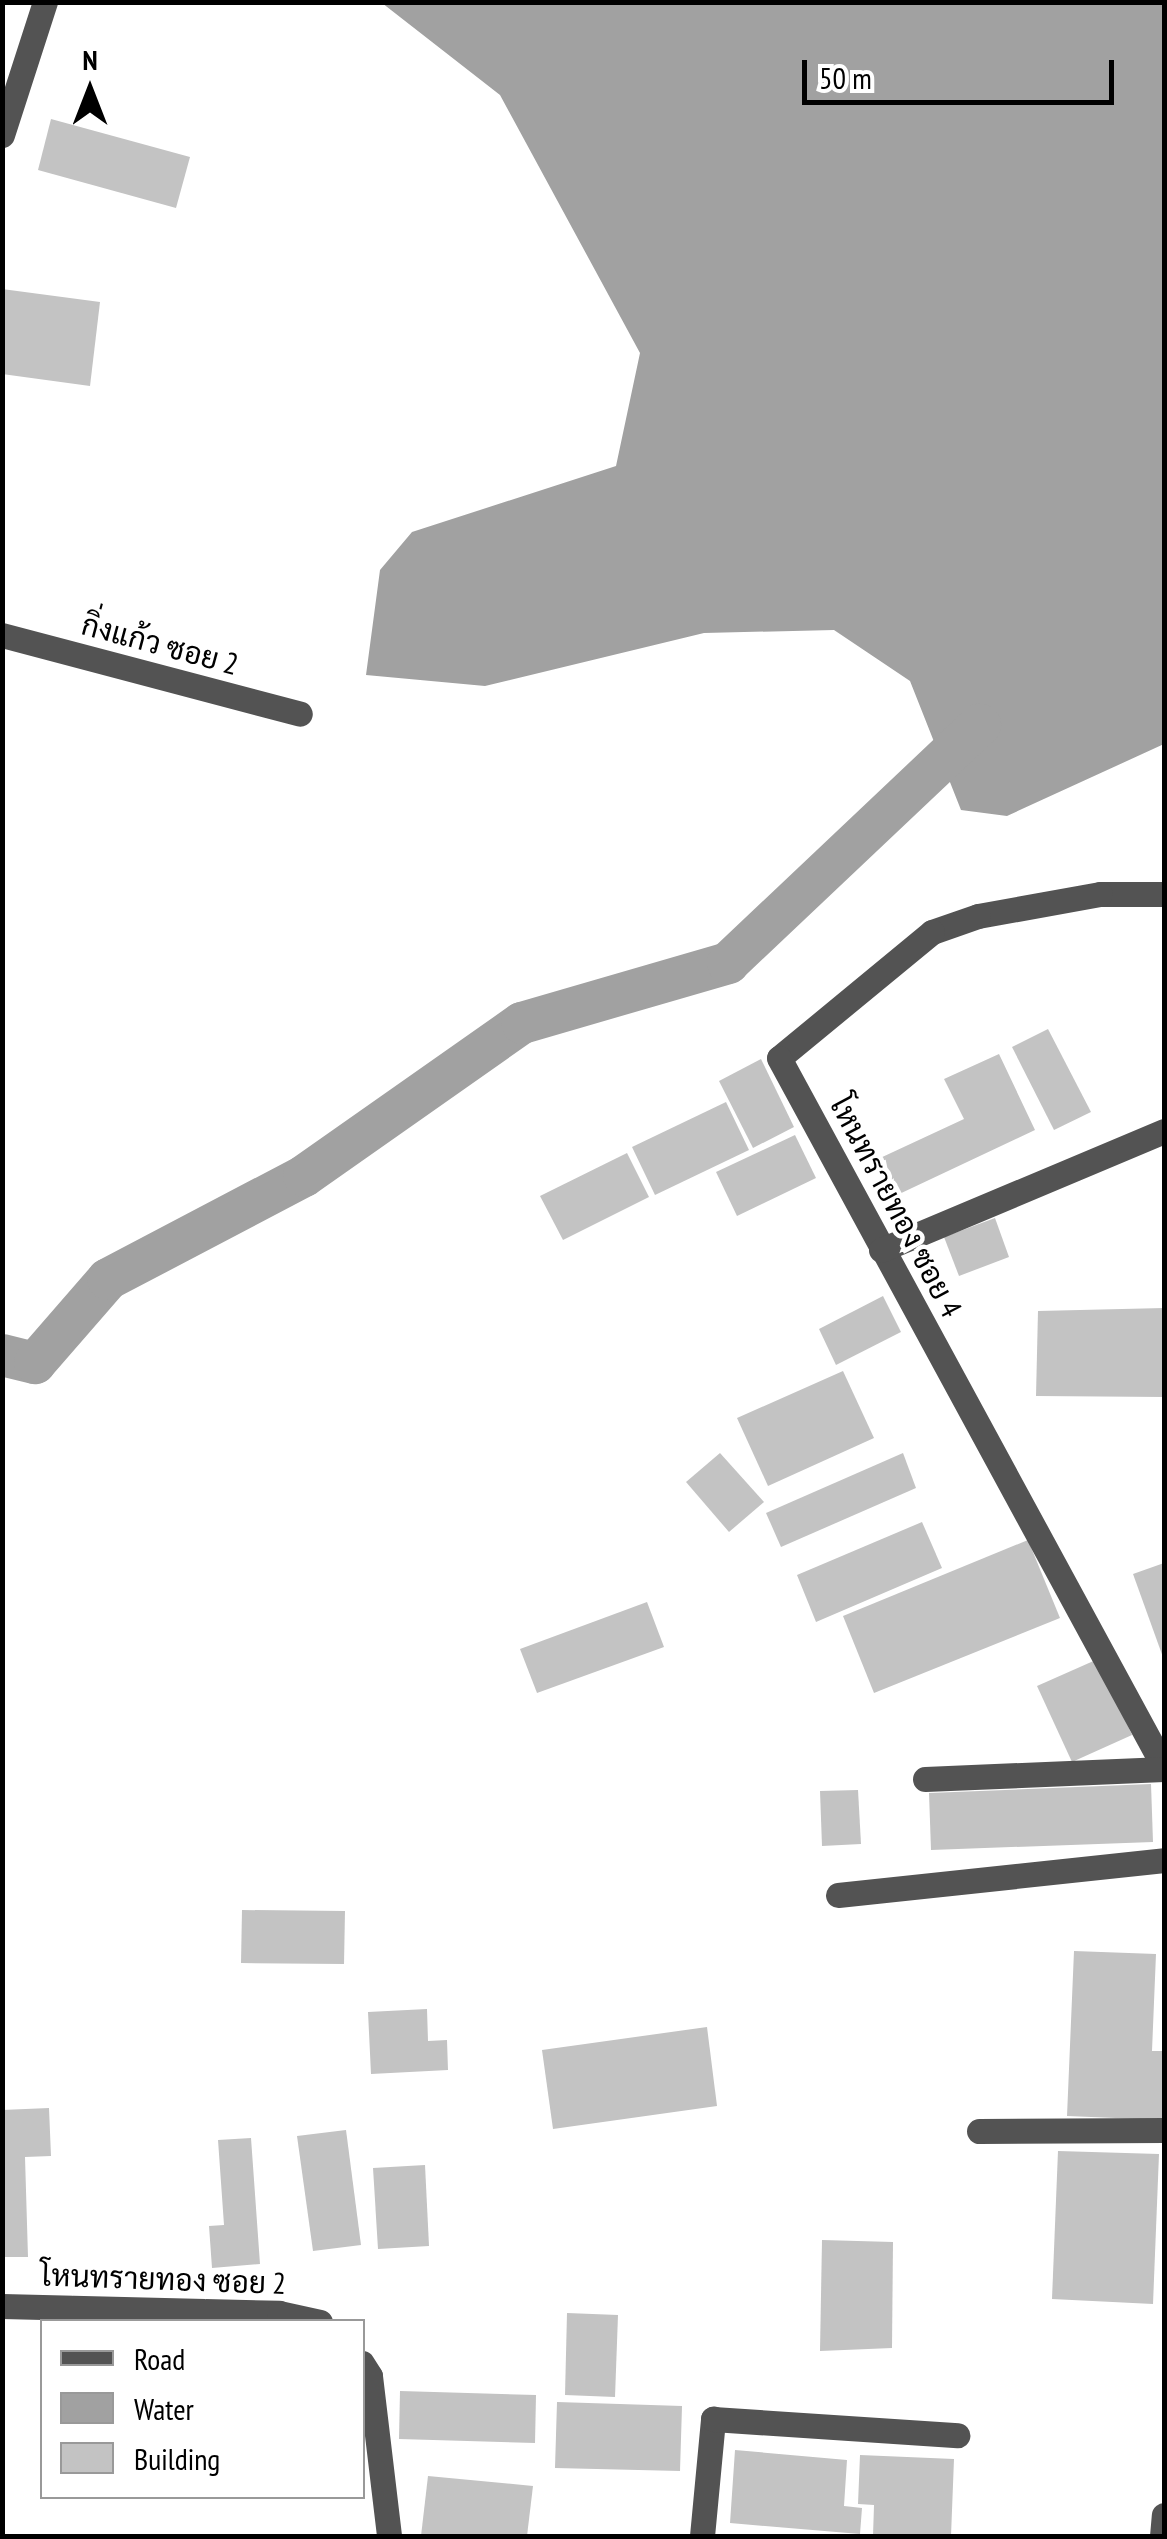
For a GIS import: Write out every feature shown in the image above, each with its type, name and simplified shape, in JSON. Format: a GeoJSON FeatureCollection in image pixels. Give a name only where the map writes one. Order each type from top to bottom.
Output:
{"type":"FeatureCollection","features":[{"type":"Feature","properties":{"kind":"street"},"geometry":{"type":"LineString","coordinates":[[2,134],[46,2]]}},
{"type":"Feature","properties":{"kind":"street","name":"กิ่งแก้ว ซอย 2"},"geometry":{"type":"LineString","coordinates":[[2,636],[300,714]]}},
{"type":"Feature","properties":{"kind":"street","name":"โหนทรายทอง ซอย 4"},"geometry":{"type":"LineString","coordinates":[[1164,894],[1100,894],[978,916],[932,932],[779,1058],[1164,1768]]}},
{"type":"Feature","properties":{"kind":"street"},"geometry":{"type":"LineString","coordinates":[[881,1250],[1164,1131]]}},
{"type":"Feature","properties":{"kind":"street"},"geometry":{"type":"LineString","coordinates":[[925,1779],[1164,1768]]}},
{"type":"Feature","properties":{"kind":"street"},"geometry":{"type":"LineString","coordinates":[[838,1896],[1164,1860]]}},
{"type":"Feature","properties":{"kind":"street"},"geometry":{"type":"LineString","coordinates":[[980,2130],[1164,2130]]}},
{"type":"Feature","properties":{"kind":"street","name":"โหนทรายทอง ซอย 2"},"geometry":{"type":"LineString","coordinates":[[2,2306],[279,2313],[306,2319]]}},
{"type":"Feature","properties":{"kind":"street"},"geometry":{"type":"LineString","coordinates":[[365,2368],[370,2376],[389,2536]]}},
{"type":"Feature","properties":{"kind":"street"},"geometry":{"type":"LineString","coordinates":[[702,2536],[714,2419],[957,2435]]}},
{"type":"Feature","properties":{"kind":"street"},"geometry":{"type":"LineString","coordinates":[[1162,2536],[1164,2515]]}},
{"type":"Feature","properties":{"kind":"water"},"geometry":{"type":"Polygon","coordinates":[[[382,3],[1164,3],[1164,744],[1007,816],[961,810],[910,681],[834,630],[704,633],[485,686],[366,675],[380,570],[412,532],[616,466],[640,353],[500,95],[382,3]]]}},
{"type":"Feature","properties":{"kind":"building"},"geometry":{"type":"Polygon","coordinates":[[[51,119],[190,157],[176,208],[38,170],[51,119]]]}},
{"type":"Feature","properties":{"kind":"building"},"geometry":{"type":"Polygon","coordinates":[[[2,289],[100,302],[90,386],[2,374],[2,289]]]}},
{"type":"Feature","properties":{"kind":"building"},"geometry":{"type":"Polygon","coordinates":[[[1048,1029],[1091,1112],[1054,1130],[1012,1047],[1048,1029]]]}},
{"type":"Feature","properties":{"kind":"building"},"geometry":{"type":"Polygon","coordinates":[[[999,1054],[1035,1130],[895,1196],[878,1159],[964,1119],[944,1079],[999,1054]]]}},
{"type":"Feature","properties":{"kind":"building"},"geometry":{"type":"Polygon","coordinates":[[[761,1059],[794,1127],[753,1148],[719,1081],[761,1059]]]}},
{"type":"Feature","properties":{"kind":"building"},"geometry":{"type":"Polygon","coordinates":[[[726,1102],[749,1150],[655,1195],[632,1147],[726,1102]]]}},
{"type":"Feature","properties":{"kind":"building"},"geometry":{"type":"Polygon","coordinates":[[[795,1135],[816,1178],[737,1216],[716,1172],[795,1135]]]}},
{"type":"Feature","properties":{"kind":"building"},"geometry":{"type":"Polygon","coordinates":[[[627,1153],[649,1197],[563,1240],[540,1196],[627,1153]]]}},
{"type":"Feature","properties":{"kind":"building"},"geometry":{"type":"Polygon","coordinates":[[[995,1218],[1009,1257],[959,1276],[944,1237],[995,1218]]]}},
{"type":"Feature","properties":{"kind":"building"},"geometry":{"type":"Polygon","coordinates":[[[883,1296],[901,1332],[836,1365],[819,1329],[883,1296]]]}},
{"type":"Feature","properties":{"kind":"building"},"geometry":{"type":"Polygon","coordinates":[[[1164,1308],[1164,1397],[1036,1396],[1038,1311],[1164,1308]]]}},
{"type":"Feature","properties":{"kind":"building"},"geometry":{"type":"Polygon","coordinates":[[[843,1371],[874,1438],[768,1486],[737,1418],[843,1371]]]}},
{"type":"Feature","properties":{"kind":"building"},"geometry":{"type":"Polygon","coordinates":[[[720,1453],[764,1502],[729,1532],[686,1482],[720,1453]]]}},
{"type":"Feature","properties":{"kind":"building"},"geometry":{"type":"Polygon","coordinates":[[[903,1453],[916,1488],[781,1547],[766,1513],[903,1453]]]}},
{"type":"Feature","properties":{"kind":"building"},"geometry":{"type":"Polygon","coordinates":[[[922,1522],[942,1568],[816,1622],[797,1575],[922,1522]]]}},
{"type":"Feature","properties":{"kind":"building"},"geometry":{"type":"Polygon","coordinates":[[[1028,1540],[1060,1618],[874,1693],[843,1616],[1028,1540]]]}},
{"type":"Feature","properties":{"kind":"building"},"geometry":{"type":"Polygon","coordinates":[[[1164,1563],[1164,1660],[1133,1574],[1164,1563]]]}},
{"type":"Feature","properties":{"kind":"building"},"geometry":{"type":"Polygon","coordinates":[[[647,1602],[664,1647],[537,1693],[520,1649],[647,1602]]]}},
{"type":"Feature","properties":{"kind":"building"},"geometry":{"type":"Polygon","coordinates":[[[1098,1659],[1132,1735],[1072,1762],[1037,1686],[1098,1659]]]}},
{"type":"Feature","properties":{"kind":"building"},"geometry":{"type":"Polygon","coordinates":[[[1151,1784],[1153,1842],[931,1850],[929,1793],[1151,1784]]]}},
{"type":"Feature","properties":{"kind":"building"},"geometry":{"type":"Polygon","coordinates":[[[858,1790],[861,1844],[822,1846],[820,1791],[858,1790]]]}},
{"type":"Feature","properties":{"kind":"building"},"geometry":{"type":"Polygon","coordinates":[[[242,1910],[345,1911],[344,1964],[241,1963],[242,1910]]]}},
{"type":"Feature","properties":{"kind":"building"},"geometry":{"type":"Polygon","coordinates":[[[1074,1951],[1156,1954],[1152,2051],[1164,2051],[1164,2120],[1067,2116],[1074,1951]]]}},
{"type":"Feature","properties":{"kind":"building"},"geometry":{"type":"Polygon","coordinates":[[[427,2009],[428,2041],[447,2040],[448,2070],[371,2074],[368,2012],[427,2009]]]}},
{"type":"Feature","properties":{"kind":"building"},"geometry":{"type":"Polygon","coordinates":[[[707,2027],[717,2106],[553,2129],[542,2050],[707,2027]]]}},
{"type":"Feature","properties":{"kind":"building"},"geometry":{"type":"Polygon","coordinates":[[[49,2108],[51,2156],[25,2157],[28,2257],[2,2257],[2,2110],[49,2108]]]}},
{"type":"Feature","properties":{"kind":"building"},"geometry":{"type":"Polygon","coordinates":[[[346,2130],[361,2245],[313,2251],[297,2136],[346,2130]]]}},
{"type":"Feature","properties":{"kind":"building"},"geometry":{"type":"Polygon","coordinates":[[[251,2138],[260,2264],[212,2268],[209,2226],[224,2225],[218,2140],[251,2138]]]}},
{"type":"Feature","properties":{"kind":"building"},"geometry":{"type":"Polygon","coordinates":[[[1058,2151],[1159,2154],[1153,2304],[1052,2299],[1058,2151]]]}},
{"type":"Feature","properties":{"kind":"building"},"geometry":{"type":"Polygon","coordinates":[[[425,2165],[429,2246],[378,2249],[373,2168],[425,2165]]]}},
{"type":"Feature","properties":{"kind":"building"},"geometry":{"type":"Polygon","coordinates":[[[822,2240],[893,2242],[892,2348],[820,2351],[822,2240]]]}},
{"type":"Feature","properties":{"kind":"building"},"geometry":{"type":"Polygon","coordinates":[[[567,2313],[618,2315],[615,2397],[565,2395],[567,2313]]]}},
{"type":"Feature","properties":{"kind":"building"},"geometry":{"type":"Polygon","coordinates":[[[400,2391],[536,2395],[535,2443],[399,2439],[400,2391]]]}},
{"type":"Feature","properties":{"kind":"building"},"geometry":{"type":"Polygon","coordinates":[[[557,2402],[682,2406],[680,2471],[555,2468],[557,2402]]]}},
{"type":"Feature","properties":{"kind":"building"},"geometry":{"type":"Polygon","coordinates":[[[735,2450],[847,2460],[844,2506],[862,2508],[860,2534],[730,2523],[735,2450]]]}},
{"type":"Feature","properties":{"kind":"building"},"geometry":{"type":"Polygon","coordinates":[[[860,2455],[954,2459],[951,2536],[873,2536],[874,2505],[858,2504],[860,2455]]]}},
{"type":"Feature","properties":{"kind":"building"},"geometry":{"type":"Polygon","coordinates":[[[428,2476],[533,2486],[527,2536],[421,2536],[428,2476]]]}},
{"type":"Feature","properties":{"kind":"waterway"},"geometry":{"type":"LineString","coordinates":[[2,1355],[35,1363],[108,1279],[304,1176],[522,1023],[728,963],[980,725]]}}]}
